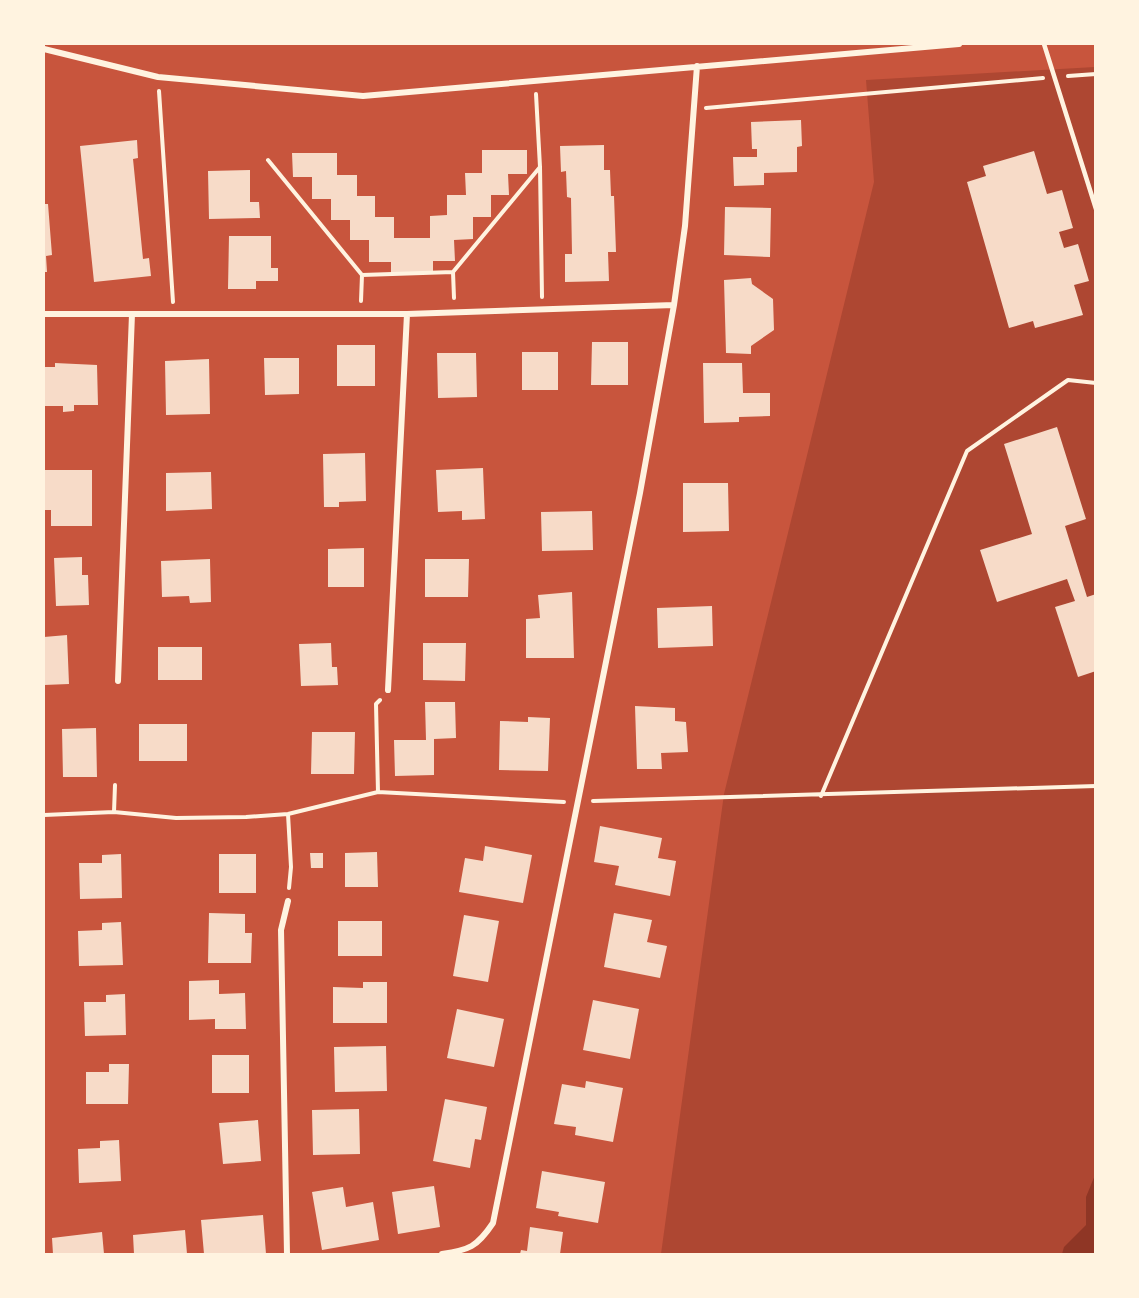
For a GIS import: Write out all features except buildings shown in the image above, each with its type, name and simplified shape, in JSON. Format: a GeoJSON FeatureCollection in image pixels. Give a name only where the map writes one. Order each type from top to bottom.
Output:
{"type":"FeatureCollection","features":[{"type":"Feature","properties":{"kind":"street"},"geometry":{"type":"LineString","coordinates":[[46,50],[53,44]]}},
{"type":"Feature","properties":{"kind":"street"},"geometry":{"type":"LineString","coordinates":[[46,50],[158,77],[363,96],[958,44]]}},
{"type":"Feature","properties":{"kind":"street"},"geometry":{"type":"LineString","coordinates":[[442,1254],[468,1252],[483,1239],[493,1223],[640,493],[674,304],[685,226],[697,66]]}},
{"type":"Feature","properties":{"kind":"street"},"geometry":{"type":"LineString","coordinates":[[44,314],[407,314],[674,304]]}},
{"type":"Feature","properties":{"kind":"street"},"geometry":{"type":"LineString","coordinates":[[118,681],[132,314]]}},
{"type":"Feature","properties":{"kind":"street"},"geometry":{"type":"LineString","coordinates":[[388,690],[407,314]]}},
{"type":"Feature","properties":{"kind":"street"},"geometry":{"type":"LineString","coordinates":[[287,1254],[281,930],[288,901]]}},
{"type":"Feature","properties":{"kind":"lane"},"geometry":{"type":"LineString","coordinates":[[872,52],[873,44]]}},
{"type":"Feature","properties":{"kind":"lane"},"geometry":{"type":"LineString","coordinates":[[1044,44],[1095,209]]}},
{"type":"Feature","properties":{"kind":"path"},"geometry":{"type":"LineString","coordinates":[[694,109],[1095,74]]}},
{"type":"Feature","properties":{"kind":"path"},"geometry":{"type":"LineString","coordinates":[[158,77],[174,314]]}},
{"type":"Feature","properties":{"kind":"path"},"geometry":{"type":"LineString","coordinates":[[535,82],[540,167],[543,309]]}},
{"type":"Feature","properties":{"kind":"path"},"geometry":{"type":"LineString","coordinates":[[268,160],[362,275],[361,314]]}},
{"type":"Feature","properties":{"kind":"path"},"geometry":{"type":"LineString","coordinates":[[454,311],[453,272],[540,167]]}},
{"type":"Feature","properties":{"kind":"path"},"geometry":{"type":"LineString","coordinates":[[362,275],[453,272]]}},
{"type":"Feature","properties":{"kind":"path"},"geometry":{"type":"LineString","coordinates":[[821,796],[967,451],[1068,380],[1095,383]]}},
{"type":"Feature","properties":{"kind":"path"},"geometry":{"type":"LineString","coordinates":[[376,704],[378,792]]}},
{"type":"Feature","properties":{"kind":"path"},"geometry":{"type":"LineString","coordinates":[[114,812],[115,785]]}},
{"type":"Feature","properties":{"kind":"path"},"geometry":{"type":"LineString","coordinates":[[44,815],[114,812],[176,818],[288,814],[378,792],[577,802],[1095,786]]}},
{"type":"Feature","properties":{"kind":"path"},"geometry":{"type":"LineString","coordinates":[[288,814],[291,867],[288,901]]}},
{"type":"Feature","properties":{"kind":"shaded area"},"geometry":{"type":"Polygon","coordinates":[[[1095,67],[1095,1254],[661,1254],[724,794],[874,182],[866,80],[1095,67]]]}},
{"type":"Feature","properties":{"kind":"shaded area"},"geometry":{"type":"Polygon","coordinates":[[[1095,1175],[1095,1254],[1062,1254],[1064,1247],[1086,1225],[1086,1197],[1095,1175]]]}}]}
